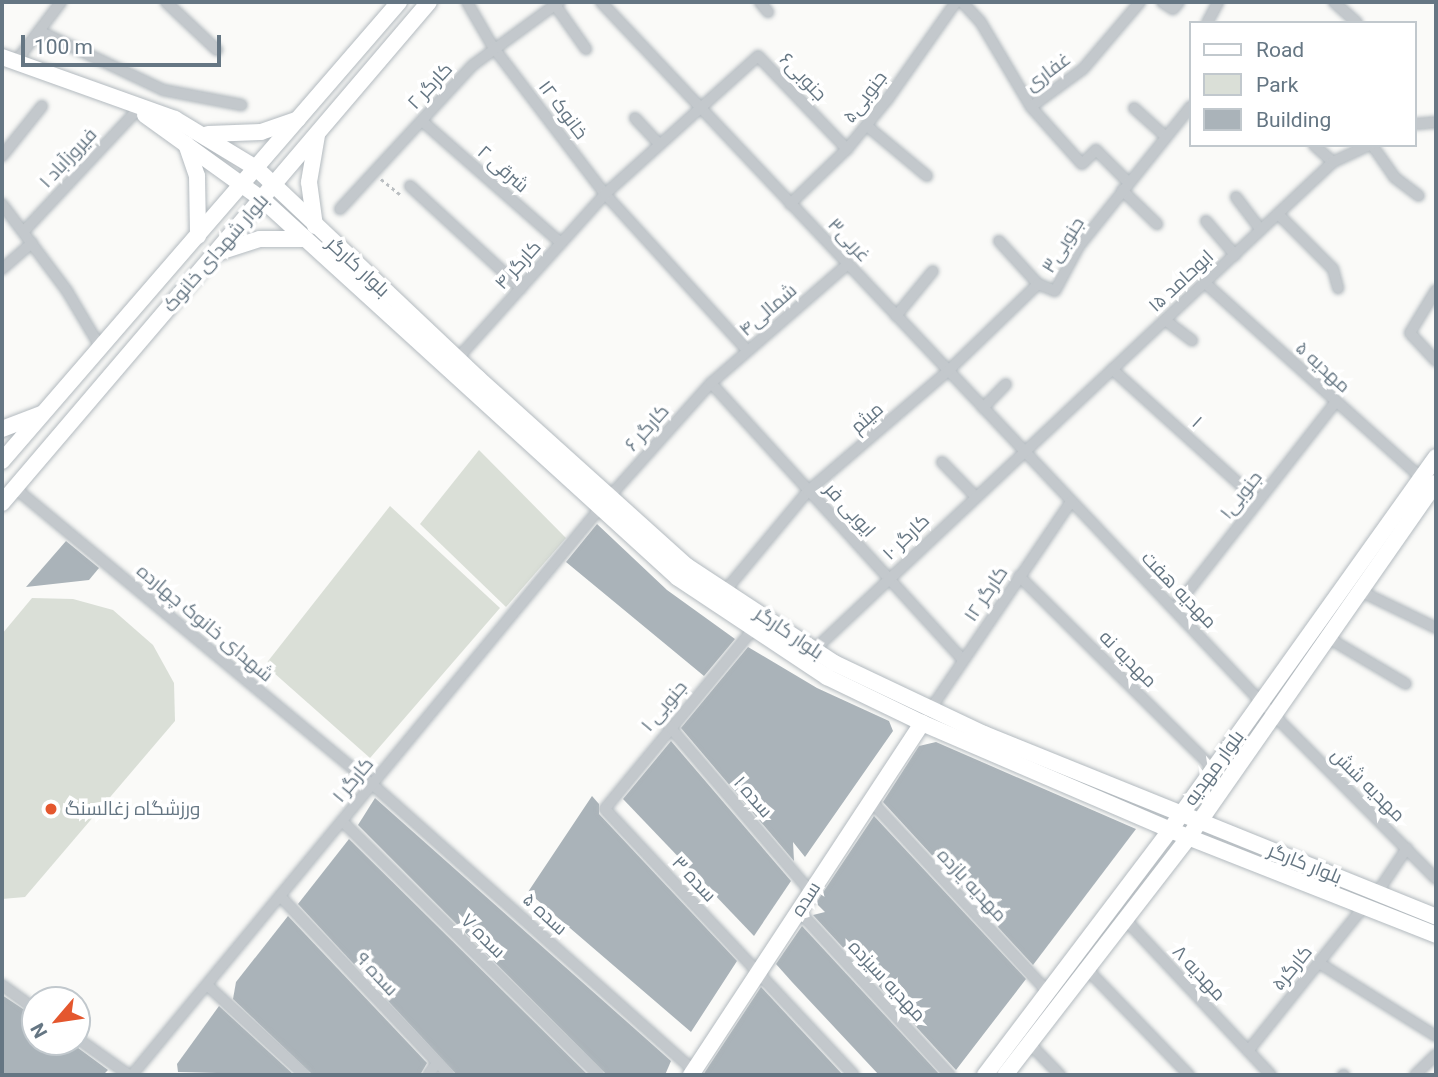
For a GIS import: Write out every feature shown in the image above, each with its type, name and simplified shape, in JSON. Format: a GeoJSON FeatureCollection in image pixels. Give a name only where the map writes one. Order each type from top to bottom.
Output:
{"type":"FeatureCollection","features":[{"type":"Feature","properties":{"kind":"main road","name":"بلوار شهدای خانوک"},"geometry":{"type":"LineString","coordinates":[[2,461],[399,2]]}},
{"type":"Feature","properties":{"kind":"main road","name":"بلوار شهدای خانوک"},"geometry":{"type":"LineString","coordinates":[[2,503],[214,254],[276,186],[317,132],[429,2]]}},
{"type":"Feature","properties":{"kind":"main road"},"geometry":{"type":"LineString","coordinates":[[10,59],[138,109]]}},
{"type":"Feature","properties":{"kind":"main road","name":"بلوار کارگر"},"geometry":{"type":"LineString","coordinates":[[138,109],[175,119],[256,168],[605,502],[678,578],[827,677],[922,723],[1170,831],[1436,935]]}},
{"type":"Feature","properties":{"kind":"main road","name":"بلوار کارگر"},"geometry":{"type":"LineString","coordinates":[[138,109],[244,184],[605,502],[687,566],[814,650],[984,734],[1436,917]]}},
{"type":"Feature","properties":{"kind":"main road"},"geometry":{"type":"LineString","coordinates":[[202,134],[261,132],[300,118]]}},
{"type":"Feature","properties":{"kind":"main road"},"geometry":{"type":"LineString","coordinates":[[315,226],[309,182],[317,132]]}},
{"type":"Feature","properties":{"kind":"main road"},"geometry":{"type":"LineString","coordinates":[[186,144],[197,176],[198,236]]}},
{"type":"Feature","properties":{"kind":"main road"},"geometry":{"type":"LineString","coordinates":[[214,254],[260,239],[304,239]]}},
{"type":"Feature","properties":{"kind":"main road"},"geometry":{"type":"LineString","coordinates":[[3,426],[43,413]]}},
{"type":"Feature","properties":{"kind":"main road","name":"بلوار مهدیه"},"geometry":{"type":"LineString","coordinates":[[1005,1075],[1086,968],[1100,937],[1180,815],[1419,476],[1436,457]]}},
{"type":"Feature","properties":{"kind":"main road","name":"بلوار مهدیه"},"geometry":{"type":"LineString","coordinates":[[985,1075],[1048,992],[1100,937],[1124,918],[1188,838],[1330,639],[1436,483]]}},
{"type":"Feature","properties":{"kind":"main road","name":"سده"},"geometry":{"type":"LineString","coordinates":[[692,1073],[922,723]]}},
{"type":"Feature","properties":{"kind":"main road"},"geometry":{"type":"LineString","coordinates":[[1280,874],[1287,857]]}},
{"type":"Feature","properties":{"kind":"street"},"geometry":{"type":"LineString","coordinates":[[10,59],[39,31],[61,2]]}},
{"type":"Feature","properties":{"kind":"street"},"geometry":{"type":"LineString","coordinates":[[166,2],[218,50]]}},
{"type":"Feature","properties":{"kind":"street","name":"خانوک ۱۲"},"geometry":{"type":"LineString","coordinates":[[467,2],[493,47],[605,194],[748,351]]}},
{"type":"Feature","properties":{"kind":"street","name":"غربی۳"},"geometry":{"type":"LineString","coordinates":[[601,2],[1071,502]]}},
{"type":"Feature","properties":{"kind":"street"},"geometry":{"type":"LineString","coordinates":[[760,2],[768,12]]}},
{"type":"Feature","properties":{"kind":"street","name":"جنوبی۵"},"geometry":{"type":"LineString","coordinates":[[790,204],[867,126],[956,2]]}},
{"type":"Feature","properties":{"kind":"street","name":"غفاری"},"geometry":{"type":"LineString","coordinates":[[962,2],[980,21],[1031,107],[1083,69],[1140,2]]}},
{"type":"Feature","properties":{"kind":"street"},"geometry":{"type":"LineString","coordinates":[[1162,2],[1173,9],[1179,2]]}},
{"type":"Feature","properties":{"kind":"street"},"geometry":{"type":"LineString","coordinates":[[1209,21],[1218,2]]}},
{"type":"Feature","properties":{"kind":"street"},"geometry":{"type":"LineString","coordinates":[[1334,2],[1355,21]]}},
{"type":"Feature","properties":{"kind":"street"},"geometry":{"type":"LineString","coordinates":[[557,3],[586,49]]}},
{"type":"Feature","properties":{"kind":"street","name":"کارگر ۲"},"geometry":{"type":"LineString","coordinates":[[340,209],[493,47],[557,3]]}},
{"type":"Feature","properties":{"kind":"street"},"geometry":{"type":"LineString","coordinates":[[39,31],[163,90],[242,105]]}},
{"type":"Feature","properties":{"kind":"street","name":"جنوبی۶"},"geometry":{"type":"LineString","coordinates":[[700,107],[758,56],[847,149]]}},
{"type":"Feature","properties":{"kind":"street"},"geometry":{"type":"LineString","coordinates":[[2,156],[42,106]]}},
{"type":"Feature","properties":{"kind":"street","name":"کارگر ۴"},"geometry":{"type":"LineString","coordinates":[[457,359],[605,194],[700,107]]}},
{"type":"Feature","properties":{"kind":"street"},"geometry":{"type":"LineString","coordinates":[[1031,107],[1082,164],[1096,149],[1157,224]]}},
{"type":"Feature","properties":{"kind":"street","name":"جنوبی۳"},"geometry":{"type":"LineString","coordinates":[[948,371],[1038,284],[1055,291],[1079,246],[1190,107]]}},
{"type":"Feature","properties":{"kind":"street"},"geometry":{"type":"LineString","coordinates":[[1134,108],[1165,136]]}},
{"type":"Feature","properties":{"kind":"street","name":"فیروزآباد ۱"},"geometry":{"type":"LineString","coordinates":[[24,232],[138,109]]}},
{"type":"Feature","properties":{"kind":"street"},"geometry":{"type":"LineString","coordinates":[[635,118],[659,144]]}},
{"type":"Feature","properties":{"kind":"street","name":"شرقی ۲"},"geometry":{"type":"LineString","coordinates":[[422,121],[561,243]]}},
{"type":"Feature","properties":{"kind":"street"},"geometry":{"type":"LineString","coordinates":[[1417,124],[1436,122]]}},
{"type":"Feature","properties":{"kind":"street"},"geometry":{"type":"LineString","coordinates":[[867,126],[928,176]]}},
{"type":"Feature","properties":{"kind":"street"},"geometry":{"type":"LineString","coordinates":[[1316,147],[1333,162]]}},
{"type":"Feature","properties":{"kind":"street","name":"ابوحامد ۱۵"},"geometry":{"type":"LineString","coordinates":[[1022,450],[1205,284],[1333,162],[1367,147]]}},
{"type":"Feature","properties":{"kind":"street"},"geometry":{"type":"LineString","coordinates":[[1372,147],[1394,177],[1419,196]]}},
{"type":"Feature","properties":{"kind":"street"},"geometry":{"type":"LineString","coordinates":[[410,186],[521,288]]}},
{"type":"Feature","properties":{"kind":"street"},"geometry":{"type":"LineString","coordinates":[[1236,197],[1261,230]]}},
{"type":"Feature","properties":{"kind":"street"},"geometry":{"type":"LineString","coordinates":[[2,204],[32,243],[101,348]]}},
{"type":"Feature","properties":{"kind":"street"},"geometry":{"type":"LineString","coordinates":[[1278,214],[1333,269],[1338,288]]}},
{"type":"Feature","properties":{"kind":"street"},"geometry":{"type":"LineString","coordinates":[[1206,221],[1235,255]]}},
{"type":"Feature","properties":{"kind":"street"},"geometry":{"type":"LineString","coordinates":[[999,241],[1038,284]]}},
{"type":"Feature","properties":{"kind":"street"},"geometry":{"type":"LineString","coordinates":[[2,269],[32,243]]}},
{"type":"Feature","properties":{"kind":"street","name":"شمالی۴"},"geometry":{"type":"LineString","coordinates":[[711,383],[848,264]]}},
{"type":"Feature","properties":{"kind":"street"},"geometry":{"type":"LineString","coordinates":[[896,316],[933,271]]}},
{"type":"Feature","properties":{"kind":"street","name":"مهدیه ۵"},"geometry":{"type":"LineString","coordinates":[[1205,284],[1419,476]]}},
{"type":"Feature","properties":{"kind":"street"},"geometry":{"type":"LineString","coordinates":[[1436,290],[1410,333],[1436,361]]}},
{"type":"Feature","properties":{"kind":"street"},"geometry":{"type":"LineString","coordinates":[[1165,320],[1192,340]]}},
{"type":"Feature","properties":{"kind":"street","name":"۱"},"geometry":{"type":"LineString","coordinates":[[1112,369],[1258,501]]}},
{"type":"Feature","properties":{"kind":"street","name":"میثم"},"geometry":{"type":"LineString","coordinates":[[725,591],[808,491],[948,371]]}},
{"type":"Feature","properties":{"kind":"street","name":"کارگر ۶"},"geometry":{"type":"LineString","coordinates":[[605,502],[711,383]]}},
{"type":"Feature","properties":{"kind":"street","name":"ایوبی فر"},"geometry":{"type":"LineString","coordinates":[[711,383],[963,660]]}},
{"type":"Feature","properties":{"kind":"street"},"geometry":{"type":"LineString","coordinates":[[983,408],[1006,384]]}},
{"type":"Feature","properties":{"kind":"street","name":"جنوبی۱"},"geometry":{"type":"LineString","coordinates":[[1174,608],[1336,402]]}},
{"type":"Feature","properties":{"kind":"street","name":"کارگر ۱۰"},"geometry":{"type":"LineString","coordinates":[[814,650],[1022,450]]}},
{"type":"Feature","properties":{"kind":"street"},"geometry":{"type":"LineString","coordinates":[[942,462],[974,495]]}},
{"type":"Feature","properties":{"kind":"street","name":"شهدای خانوک چهارده"},"geometry":{"type":"LineString","coordinates":[[15,488],[372,784]]}},
{"type":"Feature","properties":{"kind":"street","name":"کارگر ۱"},"geometry":{"type":"LineString","coordinates":[[131,1075],[605,502]]}},
{"type":"Feature","properties":{"kind":"street","name":"کارگر ۱۲"},"geometry":{"type":"LineString","coordinates":[[932,707],[1071,502]]}},
{"type":"Feature","properties":{"kind":"street","name":"مهدیه هفت"},"geometry":{"type":"LineString","coordinates":[[1071,502],[1276,716]]}},
{"type":"Feature","properties":{"kind":"street","name":"مهدیه نه"},"geometry":{"type":"LineString","coordinates":[[1019,576],[1213,768]]}},
{"type":"Feature","properties":{"kind":"street"},"geometry":{"type":"LineString","coordinates":[[1362,592],[1436,628]]}},
{"type":"Feature","properties":{"kind":"street","name":"۱ جنوبی"},"geometry":{"type":"LineString","coordinates":[[605,809],[669,726],[754,628]]}},
{"type":"Feature","properties":{"kind":"street"},"geometry":{"type":"LineString","coordinates":[[1330,639],[1406,684]]}},
{"type":"Feature","properties":{"kind":"street","name":"مهدیه شش"},"geometry":{"type":"LineString","coordinates":[[1276,716],[1436,878]]}},
{"type":"Feature","properties":{"kind":"street","name":"سده ۱"},"geometry":{"type":"LineString","coordinates":[[669,726],[811,892]]}},
{"type":"Feature","properties":{"kind":"street","name":"سده ۵"},"geometry":{"type":"LineString","coordinates":[[372,784],[692,1073]]}},
{"type":"Feature","properties":{"kind":"street","name":"مهدیه یازده"},"geometry":{"type":"LineString","coordinates":[[871,801],[1048,992]]}},
{"type":"Feature","properties":{"kind":"street","name":"سده ۳"},"geometry":{"type":"LineString","coordinates":[[605,809],[854,1075]]}},
{"type":"Feature","properties":{"kind":"street","name":"سده ۷"},"geometry":{"type":"LineString","coordinates":[[342,821],[599,1075]]}},
{"type":"Feature","properties":{"kind":"street"},"geometry":{"type":"LineString","coordinates":[[1377,893],[1407,848]]}},
{"type":"Feature","properties":{"kind":"street","name":"سده ۹"},"geometry":{"type":"LineString","coordinates":[[280,896],[449,1075]]}},
{"type":"Feature","properties":{"kind":"street","name":"کارگر۵"},"geometry":{"type":"LineString","coordinates":[[1248,1051],[1364,906]]}},
{"type":"Feature","properties":{"kind":"street","name":"مهدیه سیزده"},"geometry":{"type":"LineString","coordinates":[[799,911],[950,1075]]}},
{"type":"Feature","properties":{"kind":"street","name":"مهدیه ۸"},"geometry":{"type":"LineString","coordinates":[[1124,918],[1271,1075]]}},
{"type":"Feature","properties":{"kind":"street"},"geometry":{"type":"LineString","coordinates":[[1319,963],[1436,1036]]}},
{"type":"Feature","properties":{"kind":"street"},"geometry":{"type":"LineString","coordinates":[[1086,968],[1189,1075]]}},
{"type":"Feature","properties":{"kind":"street"},"geometry":{"type":"LineString","coordinates":[[2,985],[21,999]]}},
{"type":"Feature","properties":{"kind":"street"},"geometry":{"type":"LineString","coordinates":[[207,985],[305,1075]]}},
{"type":"Feature","properties":{"kind":"street"},"geometry":{"type":"LineString","coordinates":[[1029,1043],[1060,1075]]}},
{"type":"Feature","properties":{"kind":"street"},"geometry":{"type":"LineString","coordinates":[[91,1048],[131,1075]]}},
{"type":"Feature","properties":{"kind":"street"},"geometry":{"type":"LineString","coordinates":[[1415,1075],[1436,1055]]}},
{"type":"Feature","properties":{"kind":"street"},"geometry":{"type":"LineString","coordinates":[[428,1075],[437,1063]]}},
{"type":"Feature","properties":{"kind":"path"},"geometry":{"type":"LineString","coordinates":[[374,172],[400,198],[410,186]]}},
{"type":"Feature","properties":{"kind":"green space"},"geometry":{"type":"Polygon","coordinates":[[[479,450],[566,538],[506,607],[420,524],[479,450]]]}},
{"type":"Feature","properties":{"kind":"green space"},"geometry":{"type":"Polygon","coordinates":[[[390,506],[500,608],[370,758],[265,665],[390,506]]]}},
{"type":"Feature","properties":{"kind":"green space","name":"ورزشگاه زغالسنگ"},"geometry":{"type":"Polygon","coordinates":[[[32,598],[73,599],[113,610],[153,645],[174,683],[175,721],[25,897],[2,899],[2,634],[32,598]]]}},
{"type":"Feature","properties":{"kind":"building"},"geometry":{"type":"Polygon","coordinates":[[[597,524],[667,590],[735,639],[704,676],[566,562],[597,524]]]}},
{"type":"Feature","properties":{"kind":"building"},"geometry":{"type":"Polygon","coordinates":[[[66,541],[99,568],[89,580],[26,587],[66,541]]]}},
{"type":"Feature","properties":{"kind":"building"},"geometry":{"type":"Polygon","coordinates":[[[748,647],[817,688],[889,721],[893,731],[805,857],[793,842],[794,861],[681,728],[748,647]]]}},
{"type":"Feature","properties":{"kind":"building"},"geometry":{"type":"Polygon","coordinates":[[[671,741],[791,881],[754,936],[623,799],[671,741]]]}},
{"type":"Feature","properties":{"kind":"building"},"geometry":{"type":"Polygon","coordinates":[[[936,742],[1136,829],[1033,965],[883,802],[919,746],[936,742]]]}},
{"type":"Feature","properties":{"kind":"building"},"geometry":{"type":"Polygon","coordinates":[[[592,796],[599,804],[599,814],[737,961],[691,1032],[528,892],[592,796]]]}},
{"type":"Feature","properties":{"kind":"building"},"geometry":{"type":"Polygon","coordinates":[[[375,798],[671,1061],[665,1075],[607,1075],[358,825],[375,798]]]}},
{"type":"Feature","properties":{"kind":"building"},"geometry":{"type":"Polygon","coordinates":[[[874,816],[1026,979],[956,1070],[813,915],[825,912],[816,903],[874,816]]]}},
{"type":"Feature","properties":{"kind":"building"},"geometry":{"type":"Polygon","coordinates":[[[349,839],[588,1075],[457,1075],[298,904],[349,839]]]}},
{"type":"Feature","properties":{"kind":"building"},"geometry":{"type":"Polygon","coordinates":[[[288,916],[427,1063],[420,1075],[313,1075],[233,999],[236,982],[288,916]]]}},
{"type":"Feature","properties":{"kind":"building"},"geometry":{"type":"Polygon","coordinates":[[[802,926],[940,1075],[879,1075],[792,982],[776,964],[802,926]]]}},
{"type":"Feature","properties":{"kind":"building"},"geometry":{"type":"Polygon","coordinates":[[[761,987],[843,1075],[703,1075],[761,987]]]}},
{"type":"Feature","properties":{"kind":"building"},"geometry":{"type":"Polygon","coordinates":[[[2,995],[21,1008],[21,1056],[89,1056],[108,1070],[103,1075],[2,1075],[2,995]]]}},
{"type":"Feature","properties":{"kind":"building"},"geometry":{"type":"Polygon","coordinates":[[[219,1006],[294,1075],[178,1072],[177,1064],[219,1006]]]}},
{"type":"Feature","properties":{"kind":"place","name":"ورزشگاه زغالسنگ"},"geometry":{"type":"Point","coordinates":[51,809]}}]}
